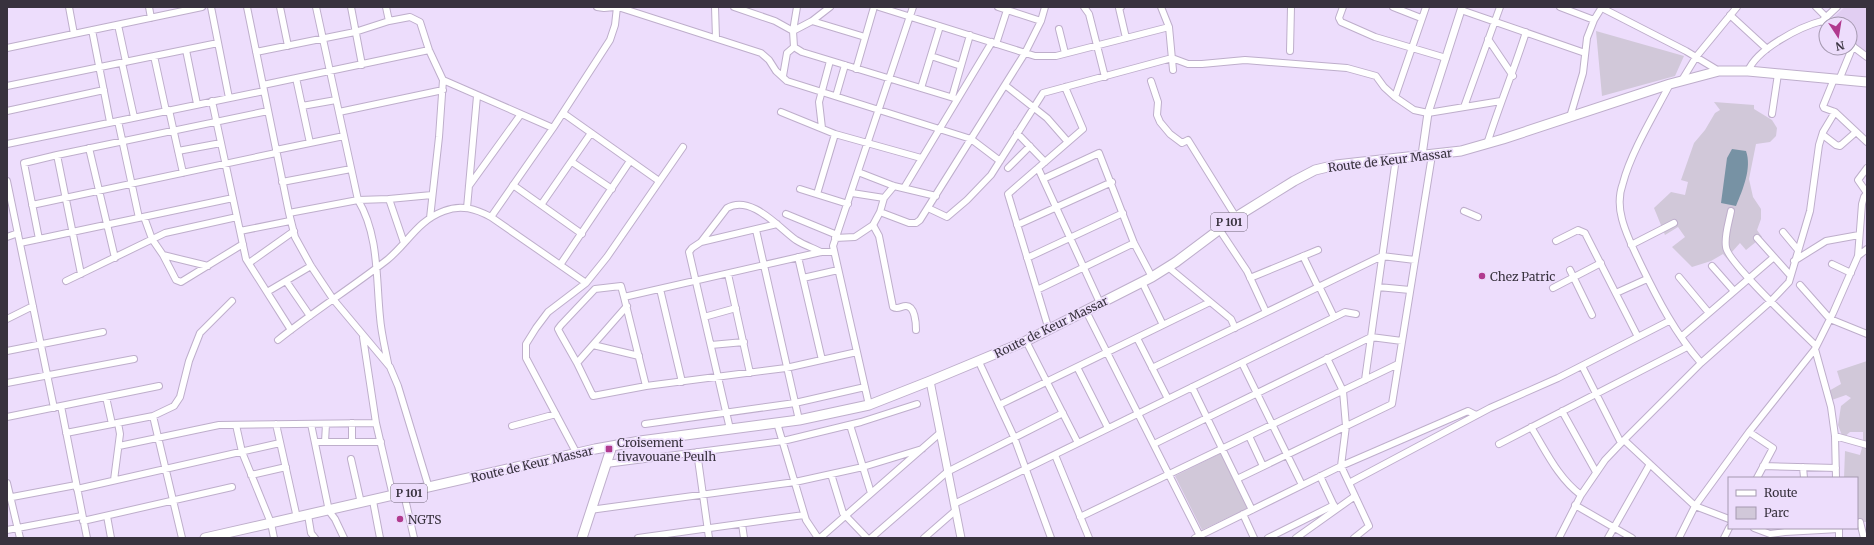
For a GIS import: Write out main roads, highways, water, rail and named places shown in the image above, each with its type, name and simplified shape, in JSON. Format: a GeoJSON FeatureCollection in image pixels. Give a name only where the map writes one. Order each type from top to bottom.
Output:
{"type":"FeatureCollection","features":[{"type":"Feature","properties":{"kind":"main road","name":"Route de Keur Massar"},"geometry":{"type":"LineString","coordinates":[[205,538],[239,534],[308,515],[612,446],[799,420],[869,405],[979,362],[1026,341],[1152,277],[1236,217],[1294,181],[1315,170],[1336,165],[1461,151],[1487,144],[1682,80],[1719,70],[1748,71],[1867,82]]}},
{"type":"Feature","properties":{"kind":"main road"},"geometry":{"type":"LineString","coordinates":[[582,538],[612,446]]}},
{"type":"Feature","properties":{"kind":"water"},"geometry":{"type":"Polygon","coordinates":[[[1732,149],[1746,151],[1748,158],[1746,178],[1736,206],[1721,203],[1727,158],[1732,149]]]}},
{"type":"Feature","properties":{"kind":"place","name":"Chez Patric"},"geometry":{"type":"Point","coordinates":[1482,276]}},
{"type":"Feature","properties":{"kind":"place","name":"Croisement tivavouane Peulh"},"geometry":{"type":"Point","coordinates":[609,449]}},
{"type":"Feature","properties":{"kind":"place","name":"NGTS"},"geometry":{"type":"Point","coordinates":[400,519]}}]}
